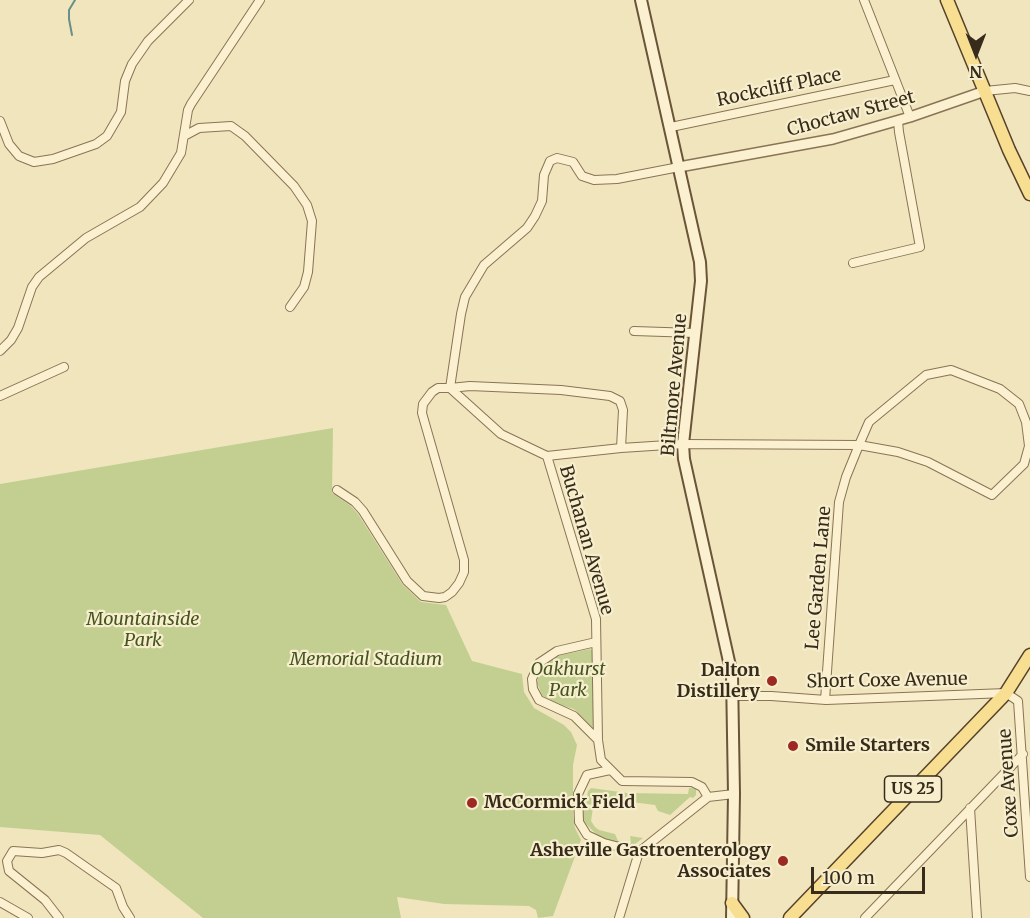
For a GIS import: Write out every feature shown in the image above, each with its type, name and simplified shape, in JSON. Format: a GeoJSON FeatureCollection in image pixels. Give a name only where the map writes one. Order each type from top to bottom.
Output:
{"type":"FeatureCollection","features":[{"type":"Feature","properties":{"kind":"main road","name":"Biltmore Avenue"},"geometry":{"type":"LineString","coordinates":[[641,0],[700,262],[701,281],[683,444],[688,482],[732,675],[734,794],[732,918]]}},
{"type":"Feature","properties":{"kind":"main road"},"geometry":{"type":"LineString","coordinates":[[947,0],[1030,194]]}},
{"type":"Feature","properties":{"kind":"main road","name":"US 25"},"geometry":{"type":"LineString","coordinates":[[790,918],[1006,693],[1030,655]]}},
{"type":"Feature","properties":{"kind":"main road"},"geometry":{"type":"LineString","coordinates":[[732,903],[744,918]]}},
{"type":"Feature","properties":{"kind":"street"},"geometry":{"type":"LineString","coordinates":[[0,121],[9,144],[19,156],[34,162],[53,159],[96,144],[107,136],[122,112],[125,81],[132,64],[148,41],[181,4],[189,0]]}},
{"type":"Feature","properties":{"kind":"street"},"geometry":{"type":"LineString","coordinates":[[0,351],[18,328],[32,287],[39,277],[86,238],[140,207],[163,183],[182,153],[186,135],[186,120],[191,104],[260,0]]}},
{"type":"Feature","properties":{"kind":"street"},"geometry":{"type":"LineString","coordinates":[[864,0],[910,117]]}},
{"type":"Feature","properties":{"kind":"street","name":"Rockcliff Place"},"geometry":{"type":"LineString","coordinates":[[670,126],[895,80]]}},
{"type":"Feature","properties":{"kind":"street","name":"Choctaw Street"},"geometry":{"type":"LineString","coordinates":[[679,167],[833,139],[898,121],[985,92],[1016,88],[1030,91]]}},
{"type":"Feature","properties":{"kind":"street"},"geometry":{"type":"LineString","coordinates":[[853,263],[920,247],[898,132],[898,121]]}},
{"type":"Feature","properties":{"kind":"street"},"geometry":{"type":"LineString","coordinates":[[186,135],[199,128],[231,126],[245,136],[286,177],[307,205],[312,221],[308,272],[304,286],[290,308]]}},
{"type":"Feature","properties":{"kind":"street"},"geometry":{"type":"LineString","coordinates":[[450,388],[465,297],[484,265],[527,228],[535,216],[542,201],[544,175],[550,161],[557,158],[573,162],[582,176],[594,180],[679,167]]}},
{"type":"Feature","properties":{"kind":"street"},"geometry":{"type":"LineString","coordinates":[[634,332],[695,333]]}},
{"type":"Feature","properties":{"kind":"street"},"geometry":{"type":"LineString","coordinates":[[0,396],[64,367]]}},
{"type":"Feature","properties":{"kind":"street","name":"Lee Garden Lane"},"geometry":{"type":"LineString","coordinates":[[825,700],[838,514],[846,477],[859,445],[869,422],[926,375],[951,370],[1000,389],[1019,404],[1026,422],[1029,446],[1024,464],[992,495],[928,462],[898,452],[859,445]]}},
{"type":"Feature","properties":{"kind":"street"},"geometry":{"type":"LineString","coordinates":[[337,490],[355,502],[363,511],[407,581],[423,596],[439,598],[452,592],[464,573],[464,560],[422,413],[423,404],[432,392],[438,388],[470,386],[561,390],[610,396],[620,401],[623,410],[621,448]]}},
{"type":"Feature","properties":{"kind":"street"},"geometry":{"type":"LineString","coordinates":[[450,388],[501,434],[547,456],[683,444],[859,445]]}},
{"type":"Feature","properties":{"kind":"street","name":"Buchanan Avenue"},"geometry":{"type":"LineString","coordinates":[[547,456],[596,619],[598,740],[601,760],[610,771]]}},
{"type":"Feature","properties":{"kind":"street"},"geometry":{"type":"LineString","coordinates":[[596,642],[557,651],[539,663],[532,679],[533,689],[539,700],[574,716],[598,740]]}},
{"type":"Feature","properties":{"kind":"street","name":"Short Coxe Avenue"},"geometry":{"type":"LineString","coordinates":[[733,696],[825,700],[1006,693]]}},
{"type":"Feature","properties":{"kind":"street","name":"Coxe Avenue"},"geometry":{"type":"LineString","coordinates":[[1006,693],[1018,700],[1030,877]]}},
{"type":"Feature","properties":{"kind":"street"},"geometry":{"type":"LineString","coordinates":[[865,918],[1023,754]]}},
{"type":"Feature","properties":{"kind":"street"},"geometry":{"type":"LineString","coordinates":[[639,852],[604,843],[587,835],[579,822],[578,794],[587,775],[610,771],[622,781],[692,782],[702,787],[708,797]]}},
{"type":"Feature","properties":{"kind":"street"},"geometry":{"type":"LineString","coordinates":[[619,918],[639,852],[708,797],[734,794]]}},
{"type":"Feature","properties":{"kind":"street"},"geometry":{"type":"LineString","coordinates":[[970,808],[977,918]]}},
{"type":"Feature","properties":{"kind":"street"},"geometry":{"type":"LineString","coordinates":[[59,918],[45,900],[9,871],[7,861],[13,851],[42,853],[59,850],[66,853],[116,888],[130,918]]}},
{"type":"Feature","properties":{"kind":"street"},"geometry":{"type":"LineString","coordinates":[[0,902],[28,918]]}},
{"type":"Feature","properties":{"kind":"green space","name":"Mountainside Park"},"geometry":{"type":"Polygon","coordinates":[[[333,428],[332,493],[351,506],[358,514],[403,585],[421,602],[446,605],[472,661],[522,674],[524,692],[534,708],[564,725],[571,732],[577,745],[573,765],[573,815],[575,828],[581,840],[553,916],[538,918],[536,910],[529,906],[444,904],[397,897],[401,918],[203,918],[100,835],[0,827],[0,484],[333,428]]]}},
{"type":"Feature","properties":{"kind":"green space","name":"Oakhurst Park"},"geometry":{"type":"Polygon","coordinates":[[[590,649],[592,651],[594,725],[592,727],[574,709],[551,702],[542,695],[537,683],[540,670],[549,662],[561,655],[590,649]]]}},
{"type":"Feature","properties":{"kind":"green space"},"geometry":{"type":"Polygon","coordinates":[[[591,788],[627,793],[688,794],[691,788],[696,789],[696,795],[693,798],[690,797],[670,815],[658,811],[655,805],[593,797],[594,805],[586,804],[588,791],[591,788]]]}},
{"type":"Feature","properties":{"kind":"green space"},"geometry":{"type":"Polygon","coordinates":[[[582,807],[593,808],[591,821],[595,827],[615,834],[618,841],[631,843],[630,836],[643,838],[631,847],[600,838],[583,821],[582,807]]]}},
{"type":"Feature","properties":{"kind":"waterway"},"geometry":{"type":"LineString","coordinates":[[72,35],[69,10],[75,0]]}},
{"type":"Feature","properties":{"kind":"place","name":"Dalton Distillery"},"geometry":{"type":"Point","coordinates":[772,681]}},
{"type":"Feature","properties":{"kind":"place","name":"Smile Starters"},"geometry":{"type":"Point","coordinates":[793,746]}},
{"type":"Feature","properties":{"kind":"place","name":"McCormick Field"},"geometry":{"type":"Point","coordinates":[472,803]}},
{"type":"Feature","properties":{"kind":"place","name":"Asheville Gastroenterology Associates"},"geometry":{"type":"Point","coordinates":[783,861]}},
{"type":"Feature","properties":{"kind":"park label","name":"Memorial Stadium"},"geometry":{"type":"Point","coordinates":[366,660]}}]}
